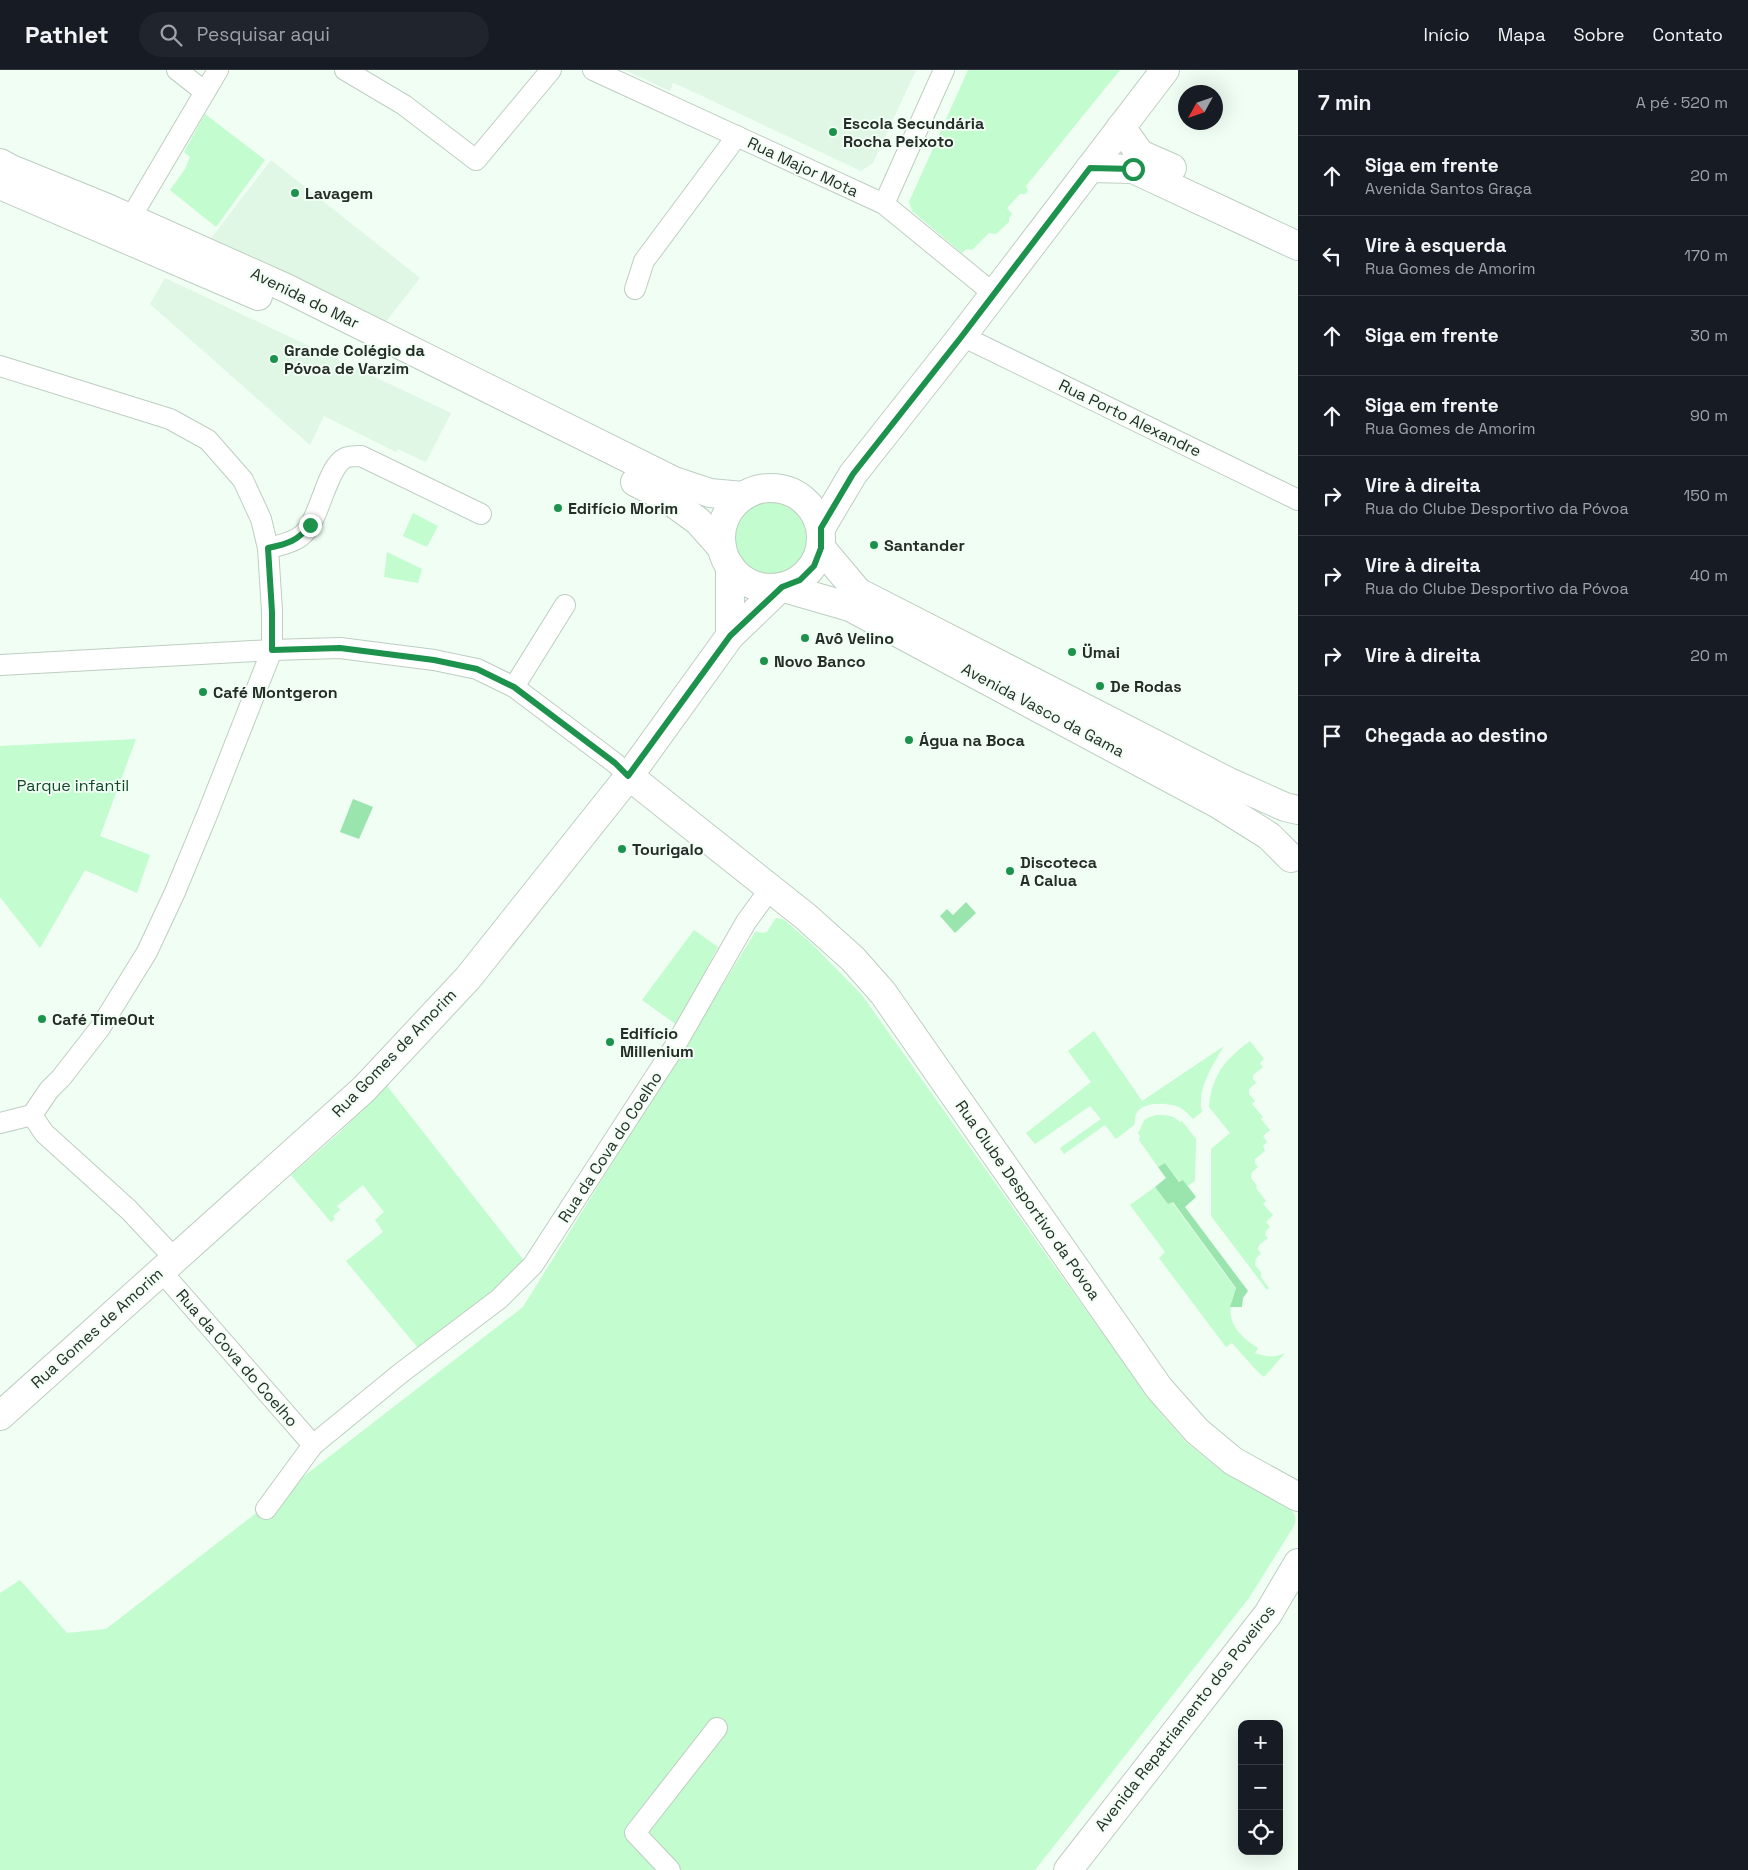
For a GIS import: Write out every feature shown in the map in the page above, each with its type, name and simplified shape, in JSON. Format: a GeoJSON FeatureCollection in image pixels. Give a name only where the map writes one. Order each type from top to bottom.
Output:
{"type":"FeatureCollection","features":[{"type":"Feature","properties":{"kind":"main road"},"geometry":{"type":"LineString","coordinates":[[726,557],[744,580],[762,587],[782,587],[800,580],[814,566],[821,538],[853,474],[962,336],[1165,70]]}},
{"type":"Feature","properties":{"kind":"main road"},"geometry":{"type":"LineString","coordinates":[[1121,127],[1140,154],[1298,227]]}},
{"type":"Feature","properties":{"kind":"main road","name":"Avenida do Mar"},"geometry":{"type":"LineString","coordinates":[[0,163],[286,288],[674,481],[710,493],[743,496]]}},
{"type":"Feature","properties":{"kind":"main road"},"geometry":{"type":"LineString","coordinates":[[1090,168],[1133,169],[1298,246]]}},
{"type":"Feature","properties":{"kind":"main road","name":"Avenida do Mar"},"geometry":{"type":"LineString","coordinates":[[0,185],[310,320],[665,497],[698,521],[726,557]]}},
{"type":"Feature","properties":{"kind":"main road"},"geometry":{"type":"LineString","coordinates":[[799,496],[853,474]]}},
{"type":"Feature","properties":{"kind":"main road"},"geometry":{"type":"LineString","coordinates":[[730,636],[726,557],[722,528],[730,510],[743,496],[761,488],[781,488],[799,496],[813,510],[821,538]]}},
{"type":"Feature","properties":{"kind":"main road","name":"Avenida Vasco da Gama"},"geometry":{"type":"LineString","coordinates":[[821,538],[858,592],[1229,782],[1285,808],[1298,810]]}},
{"type":"Feature","properties":{"kind":"main road","name":"Avenida Vasco da Gama"},"geometry":{"type":"LineString","coordinates":[[782,587],[859,612],[1218,804],[1269,836],[1295,863]]}},
{"type":"Feature","properties":{"kind":"main road","name":"Rua Gomes de Amorim"},"geometry":{"type":"LineString","coordinates":[[0,1416],[370,1082],[468,978],[628,776],[730,636],[782,587]]}},
{"type":"Feature","properties":{"kind":"main road"},"geometry":{"type":"LineString","coordinates":[[628,776],[770,889]]}},
{"type":"Feature","properties":{"kind":"main road"},"geometry":{"type":"LineString","coordinates":[[1295,863],[1289,848],[1289,839],[1292,830],[1298,822]]}},
{"type":"Feature","properties":{"kind":"main road","name":"Rua Clube Desportivo da Póvoa"},"geometry":{"type":"LineString","coordinates":[[770,889],[805,916],[853,959],[883,993],[1159,1388],[1184,1417],[1197,1431],[1233,1461],[1298,1497]]}},
{"type":"Feature","properties":{"kind":"main road","name":"Avenida Repatriamento dos Poveiros"},"geometry":{"type":"LineString","coordinates":[[1068,1870],[1268,1614],[1298,1563]]}},
{"type":"Feature","properties":{"kind":"street"},"geometry":{"type":"LineString","coordinates":[[177,70],[205,92]]}},
{"type":"Feature","properties":{"kind":"street"},"geometry":{"type":"LineString","coordinates":[[130,219],[218,70]]}},
{"type":"Feature","properties":{"kind":"street"},"geometry":{"type":"LineString","coordinates":[[345,70],[404,104],[476,160],[551,70]]}},
{"type":"Feature","properties":{"kind":"street","name":"Rua Major Mota"},"geometry":{"type":"LineString","coordinates":[[593,70],[884,204],[994,294]]}},
{"type":"Feature","properties":{"kind":"street"},"geometry":{"type":"LineString","coordinates":[[884,204],[944,70]]}},
{"type":"Feature","properties":{"kind":"street"},"geometry":{"type":"LineString","coordinates":[[635,289],[644,261],[737,136]]}},
{"type":"Feature","properties":{"kind":"street","name":"Rua Porto Alexandre"},"geometry":{"type":"LineString","coordinates":[[962,336],[1298,500]]}},
{"type":"Feature","properties":{"kind":"street"},"geometry":{"type":"LineString","coordinates":[[0,366],[170,418],[208,440],[243,480],[261,519],[268,548],[272,612],[272,650],[204,823],[147,952],[100,1028],[61,1078],[49,1090],[32,1115],[0,1123]]}},
{"type":"Feature","properties":{"kind":"street"},"geometry":{"type":"LineString","coordinates":[[268,548],[283,545],[302,536],[310,525],[337,466],[345,458],[361,456],[481,514]]}},
{"type":"Feature","properties":{"kind":"street"},"geometry":{"type":"LineString","coordinates":[[514,687],[565,605]]}},
{"type":"Feature","properties":{"kind":"street"},"geometry":{"type":"LineString","coordinates":[[0,665],[340,648],[434,660],[477,669],[514,687],[615,763],[628,776]]}},
{"type":"Feature","properties":{"kind":"street","name":"Rua da Cova do Coelho"},"geometry":{"type":"LineString","coordinates":[[266,1509],[313,1445],[401,1373],[499,1299],[534,1265],[675,1046],[746,922],[770,889]]}},
{"type":"Feature","properties":{"kind":"street","name":"Rua da Cova do Coelho"},"geometry":{"type":"LineString","coordinates":[[32,1115],[44,1133],[129,1210],[168,1265],[313,1445]]}},
{"type":"Feature","properties":{"kind":"street"},"geometry":{"type":"LineString","coordinates":[[670,1870],[635,1833],[717,1728]]}},
{"type":"Feature","properties":{"kind":"shaded area","name":"Escola Secundária Rocha Peixoto"},"geometry":{"type":"Polygon","coordinates":[[[625,70],[916,70],[873,163],[861,171],[683,87],[673,83],[670,91],[625,70]]]}},
{"type":"Feature","properties":{"kind":"shaded area"},"geometry":{"type":"Polygon","coordinates":[[[271,160],[420,278],[384,324],[209,241],[271,160]]]}},
{"type":"Feature","properties":{"kind":"shaded area","name":"Grande Colégio da Póvoa de Varzim"},"geometry":{"type":"Polygon","coordinates":[[[165,278],[451,413],[426,462],[398,449],[396,452],[324,416],[310,445],[150,304],[165,278]]]}},
{"type":"Feature","properties":{"kind":"shaded area"},"geometry":{"type":"Polygon","coordinates":[[[353,799],[373,807],[359,839],[340,832],[353,799]]]}},
{"type":"Feature","properties":{"kind":"shaded area"},"geometry":{"type":"Polygon","coordinates":[[[966,902],[976,913],[955,933],[940,916],[947,909],[953,915],[966,902]]]}},
{"type":"Feature","properties":{"kind":"shaded area"},"geometry":{"type":"Polygon","coordinates":[[[1165,1163],[1179,1182],[1183,1180],[1196,1197],[1185,1207],[1248,1291],[1243,1298],[1242,1307],[1230,1307],[1236,1288],[1173,1202],[1168,1204],[1155,1187],[1166,1178],[1158,1167],[1165,1163]]]}},
{"type":"Feature","properties":{"kind":"green space"},"geometry":{"type":"Polygon","coordinates":[[[968,70],[1120,70],[1026,186],[1028,191],[1025,194],[1020,194],[1007,208],[1012,214],[1009,222],[996,234],[989,233],[972,250],[966,249],[962,253],[912,211],[909,202],[968,70]]]}},
{"type":"Feature","properties":{"kind":"green space"},"geometry":{"type":"Polygon","coordinates":[[[205,114],[265,160],[216,227],[170,190],[185,169],[190,157],[184,152],[205,114]]]}},
{"type":"Feature","properties":{"kind":"green space"},"geometry":{"type":"Polygon","coordinates":[[[764,496],[780,496],[801,507],[812,528],[812,544],[801,565],[780,576],[764,576],[750,570],[738,558],[732,544],[732,528],[738,514],[750,502],[764,496]]]}},
{"type":"Feature","properties":{"kind":"green space"},"geometry":{"type":"Polygon","coordinates":[[[413,513],[438,526],[427,547],[403,536],[413,513]]]}},
{"type":"Feature","properties":{"kind":"green space"},"geometry":{"type":"Polygon","coordinates":[[[387,552],[422,569],[418,583],[384,577],[387,552]]]}},
{"type":"Feature","properties":{"kind":"green space","name":"Parque infantil"},"geometry":{"type":"Polygon","coordinates":[[[136,739],[100,836],[150,855],[137,893],[85,870],[40,948],[0,897],[0,746],[136,739]]]}},
{"type":"Feature","properties":{"kind":"green space"},"geometry":{"type":"Polygon","coordinates":[[[776,918],[783,919],[810,942],[862,995],[1158,1410],[1186,1442],[1219,1469],[1286,1504],[1295,1516],[1294,1526],[1249,1598],[1035,1870],[0,1870],[0,1593],[20,1580],[67,1633],[106,1629],[523,1307],[756,931],[761,933],[767,932],[776,918]]]}},
{"type":"Feature","properties":{"kind":"green space"},"geometry":{"type":"Polygon","coordinates":[[[694,930],[718,947],[677,1025],[642,1000],[694,930]]]}},
{"type":"Feature","properties":{"kind":"green space"},"geometry":{"type":"Polygon","coordinates":[[[1094,1031],[1142,1101],[1224,1046],[1210,1069],[1204,1086],[1201,1103],[1202,1112],[1193,1119],[1183,1109],[1176,1106],[1157,1104],[1144,1106],[1136,1114],[1134,1125],[1116,1139],[1105,1125],[1064,1154],[1060,1148],[1101,1119],[1090,1106],[1035,1144],[1026,1133],[1091,1082],[1068,1051],[1094,1031]]]}},
{"type":"Feature","properties":{"kind":"green space"},"geometry":{"type":"Polygon","coordinates":[[[1250,1041],[1264,1059],[1260,1063],[1263,1067],[1253,1075],[1256,1083],[1249,1089],[1249,1094],[1255,1101],[1252,1104],[1263,1117],[1261,1119],[1270,1130],[1263,1136],[1267,1142],[1263,1146],[1265,1151],[1255,1159],[1258,1167],[1252,1172],[1251,1178],[1266,1201],[1263,1204],[1273,1215],[1266,1222],[1270,1227],[1265,1235],[1268,1238],[1259,1245],[1258,1249],[1261,1254],[1256,1258],[1255,1265],[1269,1288],[1267,1290],[1211,1216],[1211,1149],[1230,1133],[1209,1107],[1213,1085],[1221,1069],[1233,1055],[1250,1041]]]}},
{"type":"Feature","properties":{"kind":"green space"},"geometry":{"type":"Polygon","coordinates":[[[387,1086],[525,1262],[475,1308],[418,1348],[346,1261],[383,1232],[375,1220],[384,1212],[363,1185],[337,1206],[340,1210],[333,1216],[335,1219],[331,1222],[291,1175],[338,1134],[387,1086]]]}},
{"type":"Feature","properties":{"kind":"green space"},"geometry":{"type":"Polygon","coordinates":[[[1157,1115],[1170,1116],[1180,1122],[1182,1121],[1196,1139],[1195,1181],[1188,1186],[1183,1180],[1180,1182],[1165,1163],[1158,1167],[1139,1140],[1140,1136],[1138,1133],[1144,1121],[1157,1115]]]}},
{"type":"Feature","properties":{"kind":"green space"},"geometry":{"type":"Polygon","coordinates":[[[1155,1187],[1168,1204],[1172,1202],[1236,1289],[1231,1308],[1233,1323],[1243,1336],[1258,1348],[1255,1353],[1277,1356],[1285,1353],[1264,1377],[1232,1343],[1226,1347],[1159,1258],[1165,1252],[1130,1205],[1155,1187]]]}},
{"type":"Feature","properties":{"kind":"place","name":"Escola Secundária Rocha Peixoto"},"geometry":{"type":"Point","coordinates":[833,132]}},
{"type":"Feature","properties":{"kind":"place","name":"Lavagem"},"geometry":{"type":"Point","coordinates":[295,193]}},
{"type":"Feature","properties":{"kind":"place","name":"Grande Colégio da Póvoa de Varzim"},"geometry":{"type":"Point","coordinates":[274,359]}},
{"type":"Feature","properties":{"kind":"place","name":"Edifício Morim"},"geometry":{"type":"Point","coordinates":[558,508]}},
{"type":"Feature","properties":{"kind":"place","name":"Santander"},"geometry":{"type":"Point","coordinates":[874,545]}},
{"type":"Feature","properties":{"kind":"place","name":"Avô Velino"},"geometry":{"type":"Point","coordinates":[805,638]}},
{"type":"Feature","properties":{"kind":"place","name":"Ümai"},"geometry":{"type":"Point","coordinates":[1072,652]}},
{"type":"Feature","properties":{"kind":"place","name":"Novo Banco"},"geometry":{"type":"Point","coordinates":[764,661]}},
{"type":"Feature","properties":{"kind":"place","name":"De Rodas"},"geometry":{"type":"Point","coordinates":[1100,686]}},
{"type":"Feature","properties":{"kind":"place","name":"Café Montgeron"},"geometry":{"type":"Point","coordinates":[203,692]}},
{"type":"Feature","properties":{"kind":"place","name":"Água na Boca"},"geometry":{"type":"Point","coordinates":[909,740]}},
{"type":"Feature","properties":{"kind":"place","name":"Tourigalo"},"geometry":{"type":"Point","coordinates":[622,849]}},
{"type":"Feature","properties":{"kind":"place","name":"Discoteca A Calua"},"geometry":{"type":"Point","coordinates":[1010,871]}},
{"type":"Feature","properties":{"kind":"place","name":"Café TimeOut"},"geometry":{"type":"Point","coordinates":[42,1019]}},
{"type":"Feature","properties":{"kind":"place","name":"Edifício Millenium"},"geometry":{"type":"Point","coordinates":[610,1042]}},
{"type":"Feature","properties":{"kind":"route"},"geometry":{"type":"LineString","coordinates":[[310,525],[302,536],[283,545],[268,548],[272,650],[340,648],[434,660],[477,669],[514,687],[615,763],[628,776],[730,636],[782,587],[800,580],[814,566],[821,548],[821,528],[853,474],[962,336],[1090,168],[1133,169]]}}]}
